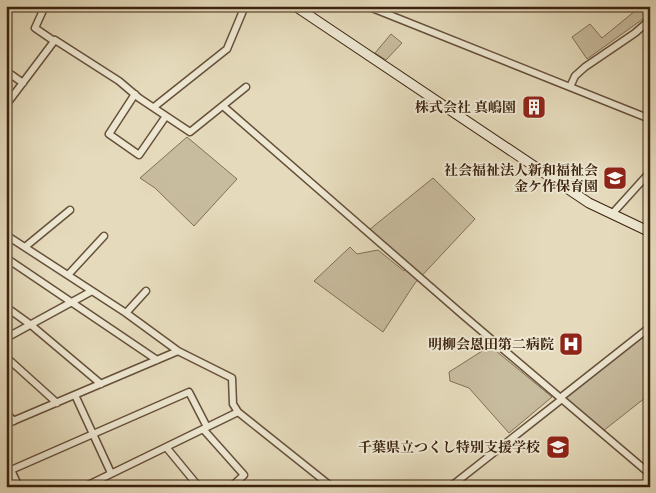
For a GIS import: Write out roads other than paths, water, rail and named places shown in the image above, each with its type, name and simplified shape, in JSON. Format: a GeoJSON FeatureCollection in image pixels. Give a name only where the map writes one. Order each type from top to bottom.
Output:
{"type":"FeatureCollection","features":[{"type":"Feature","properties":{"kind":"street"},"geometry":{"type":"LineString","coordinates":[[45,6],[35,28],[119,81],[190,132],[246,87]]}},
{"type":"Feature","properties":{"kind":"street"},"geometry":{"type":"LineString","coordinates":[[154,107],[227,49],[245,6]]}},
{"type":"Feature","properties":{"kind":"street"},"geometry":{"type":"LineString","coordinates":[[295,6],[589,202],[650,232]]}},
{"type":"Feature","properties":{"kind":"street"},"geometry":{"type":"LineString","coordinates":[[367,6],[650,118]]}},
{"type":"Feature","properties":{"kind":"street"},"geometry":{"type":"LineString","coordinates":[[570,87],[575,76],[588,64],[635,33],[650,20]]}},
{"type":"Feature","properties":{"kind":"street"},"geometry":{"type":"LineString","coordinates":[[6,105],[55,41]]}},
{"type":"Feature","properties":{"kind":"street"},"geometry":{"type":"LineString","coordinates":[[6,72],[23,83]]}},
{"type":"Feature","properties":{"kind":"street"},"geometry":{"type":"LineString","coordinates":[[135,94],[109,134],[139,154],[166,116]]}},
{"type":"Feature","properties":{"kind":"street"},"geometry":{"type":"LineString","coordinates":[[223,106],[650,474]]}},
{"type":"Feature","properties":{"kind":"street"},"geometry":{"type":"LineString","coordinates":[[612,214],[650,172]]}},
{"type":"Feature","properties":{"kind":"street"},"geometry":{"type":"LineString","coordinates":[[25,247],[70,210]]}},
{"type":"Feature","properties":{"kind":"street"},"geometry":{"type":"LineString","coordinates":[[6,235],[126,313],[178,351],[232,378],[233,404],[238,412],[332,487]]}},
{"type":"Feature","properties":{"kind":"street"},"geometry":{"type":"LineString","coordinates":[[68,275],[104,236]]}},
{"type":"Feature","properties":{"kind":"street"},"geometry":{"type":"LineString","coordinates":[[6,258],[157,360]]}},
{"type":"Feature","properties":{"kind":"street"},"geometry":{"type":"LineString","coordinates":[[6,338],[92,291]]}},
{"type":"Feature","properties":{"kind":"street"},"geometry":{"type":"LineString","coordinates":[[126,313],[146,291]]}},
{"type":"Feature","properties":{"kind":"street"},"geometry":{"type":"LineString","coordinates":[[6,307],[31,325],[100,384]]}},
{"type":"Feature","properties":{"kind":"street"},"geometry":{"type":"LineString","coordinates":[[450,487],[650,327]]}},
{"type":"Feature","properties":{"kind":"street"},"geometry":{"type":"LineString","coordinates":[[6,424],[178,351]]}},
{"type":"Feature","properties":{"kind":"street"},"geometry":{"type":"LineString","coordinates":[[6,357],[58,403]]}},
{"type":"Feature","properties":{"kind":"street"},"geometry":{"type":"LineString","coordinates":[[19,487],[11,470],[189,392],[205,428],[244,475],[231,487]]}},
{"type":"Feature","properties":{"kind":"street"},"geometry":{"type":"LineString","coordinates":[[75,395],[111,473]]}},
{"type":"Feature","properties":{"kind":"street"},"geometry":{"type":"LineString","coordinates":[[84,487],[238,412]]}},
{"type":"Feature","properties":{"kind":"street"},"geometry":{"type":"LineString","coordinates":[[6,413],[14,421]]}},
{"type":"Feature","properties":{"kind":"street"},"geometry":{"type":"LineString","coordinates":[[166,447],[199,487]]}},
{"type":"Feature","properties":{"kind":"place","name":"株式会社 真嶋園"},"geometry":{"type":"Point","coordinates":[534,107]}},
{"type":"Feature","properties":{"kind":"place","name":"社会福祉法人新和福祉会 金ケ作保育園"},"geometry":{"type":"Point","coordinates":[615,178]}},
{"type":"Feature","properties":{"kind":"place","name":"明柳会恩田第二病院"},"geometry":{"type":"Point","coordinates":[571,344]}},
{"type":"Feature","properties":{"kind":"place","name":"千葉県立つくし特別支援学校"},"geometry":{"type":"Point","coordinates":[558,447]}}]}
